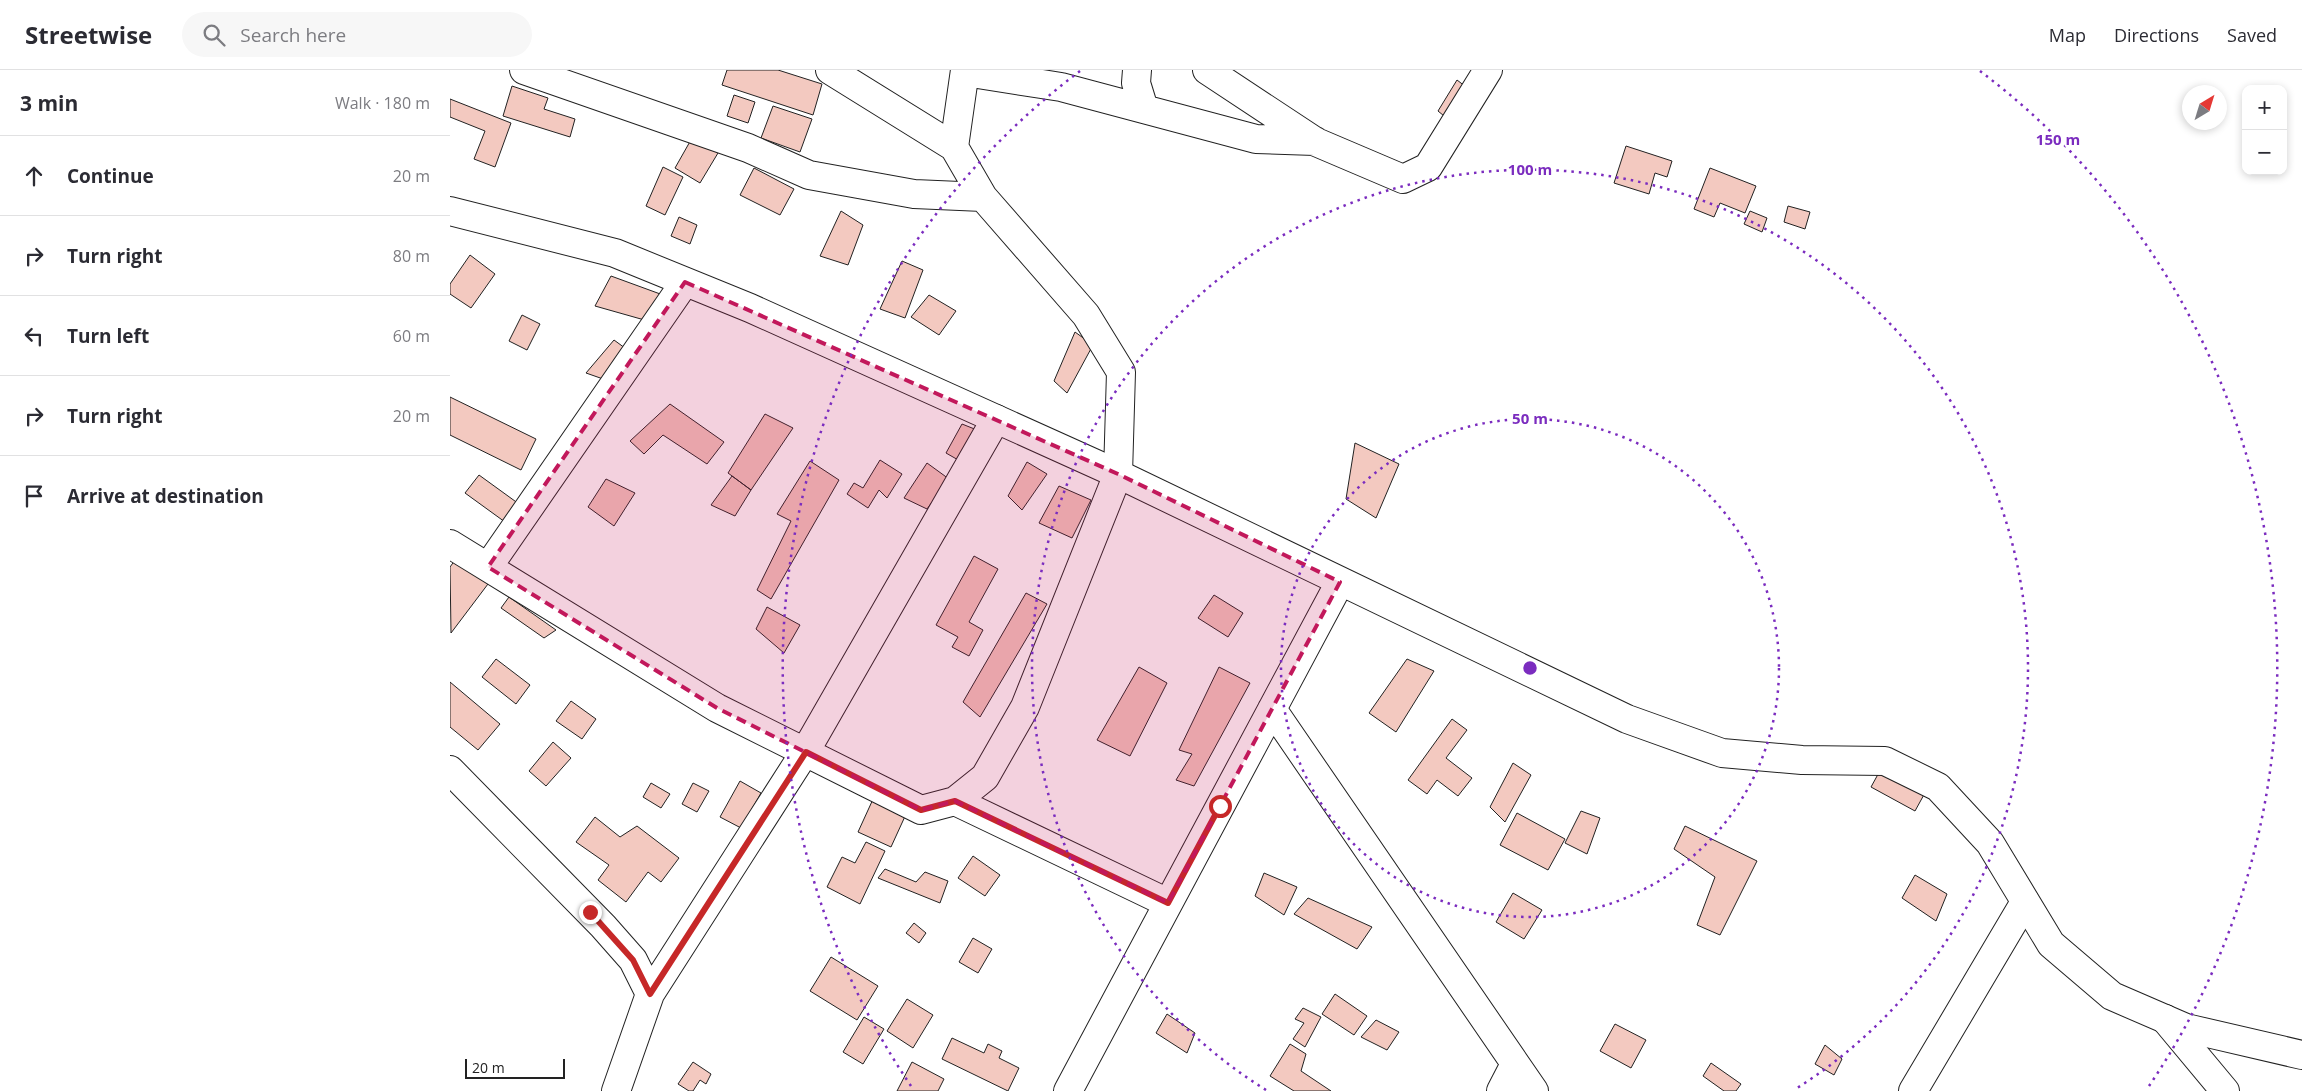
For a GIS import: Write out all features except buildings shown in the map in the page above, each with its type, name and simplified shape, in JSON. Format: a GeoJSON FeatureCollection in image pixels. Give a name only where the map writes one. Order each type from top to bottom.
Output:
{"type":"FeatureCollection","features":[{"type":"Feature","properties":{"kind":"street"},"geometry":{"type":"LineString","coordinates":[[524,70],[748,148],[808,175],[914,194],[983,197]]}},
{"type":"Feature","properties":{"kind":"street"},"geometry":{"type":"LineString","coordinates":[[450,544],[717,708],[921,810],[955,801],[985,777],[1025,708],[1118,474],[1121,372],[1086,315],[983,197],[954,147],[830,70]]}},
{"type":"Feature","properties":{"kind":"street"},"geometry":{"type":"LineString","coordinates":[[1137,70],[1136,83],[1144,109]]}},
{"type":"Feature","properties":{"kind":"street"},"geometry":{"type":"LineString","coordinates":[[1207,70],[1316,142],[1403,179],[1428,167],[1488,70]]}},
{"type":"Feature","properties":{"kind":"street"},"geometry":{"type":"LineString","coordinates":[[954,147],[965,71],[1061,87],[1256,139],[1316,142]]}},
{"type":"Feature","properties":{"kind":"street"},"geometry":{"type":"LineString","coordinates":[[450,211],[615,253],[750,308],[1118,474],[1627,719],[1722,753],[1802,760],[1885,761],[1938,786],[1990,843],[2051,944],[2112,996],[2186,1028],[2302,1055]]}},
{"type":"Feature","properties":{"kind":"street"},"geometry":{"type":"LineString","coordinates":[[488,567],[686,282]]}},
{"type":"Feature","properties":{"kind":"street"},"geometry":{"type":"LineString","coordinates":[[616,1091],[650,994],[806,752],[996,419]]}},
{"type":"Feature","properties":{"kind":"street"},"geometry":{"type":"LineString","coordinates":[[1068,1091],[1340,582]]}},
{"type":"Feature","properties":{"kind":"street"},"geometry":{"type":"LineString","coordinates":[[1272,708],[1534,1091]]}},
{"type":"Feature","properties":{"kind":"street"},"geometry":{"type":"LineString","coordinates":[[450,770],[603,926],[633,960],[650,994]]}},
{"type":"Feature","properties":{"kind":"street"},"geometry":{"type":"LineString","coordinates":[[955,801],[1168,903]]}},
{"type":"Feature","properties":{"kind":"street"},"geometry":{"type":"LineString","coordinates":[[1913,1091],[2025,902]]}},
{"type":"Feature","properties":{"kind":"street"},"geometry":{"type":"LineString","coordinates":[[2165,1019],[2225,1091]]}},
{"type":"Feature","properties":{"kind":"street"},"geometry":{"type":"LineString","coordinates":[[1501,1091],[1515,1064]]}},
{"type":"Feature","properties":{"kind":"highlighted area"},"geometry":{"type":"Polygon","coordinates":[[[685,282],[1118,474],[1340,582],[1168,903],[955,801],[921,810],[717,708],[488,567],[685,282]]]}},
{"type":"Feature","properties":{"kind":"route"},"geometry":{"type":"LineString","coordinates":[[590,912],[633,960],[650,994],[806,752],[921,810],[955,801],[1168,903],[1220,806]]}}]}
